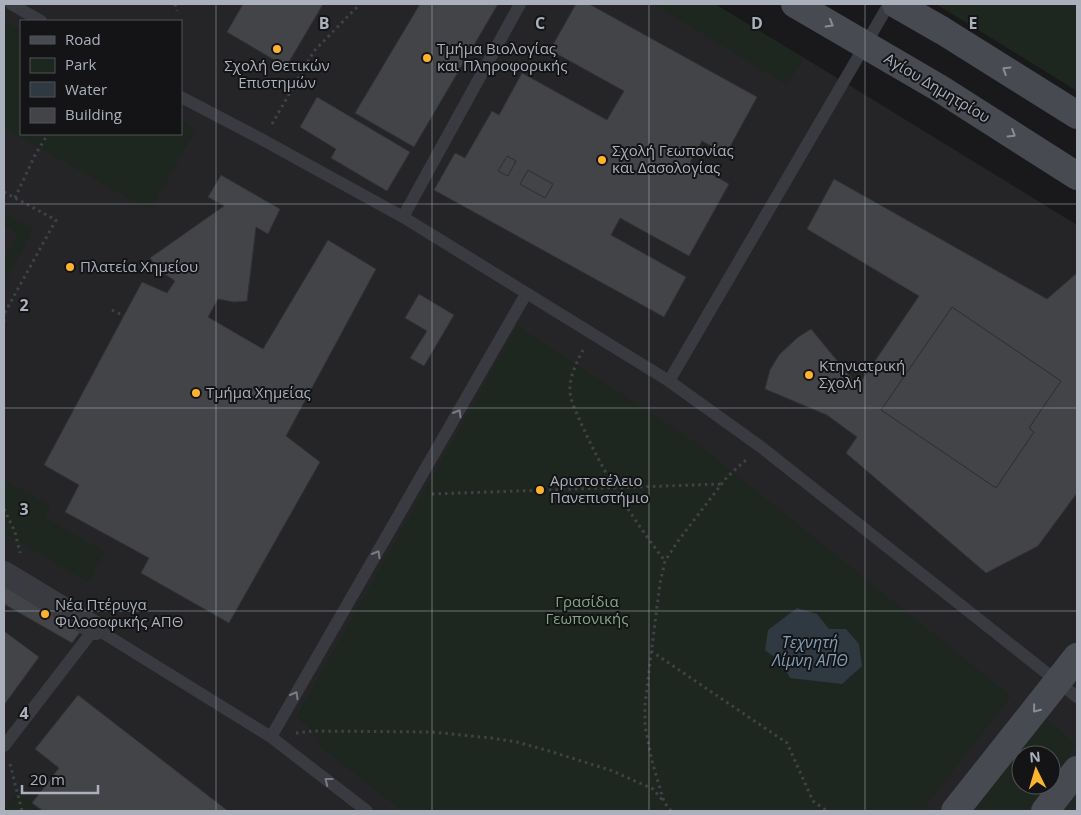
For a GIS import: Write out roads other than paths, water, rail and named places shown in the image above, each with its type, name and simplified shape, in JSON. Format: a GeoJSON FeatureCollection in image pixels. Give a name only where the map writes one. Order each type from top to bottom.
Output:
{"type":"FeatureCollection","features":[{"type":"Feature","properties":{"kind":"main road","name":"Αγίου Δημητρίου"},"geometry":{"type":"LineString","coordinates":[[795,4],[939,88],[1077,176]]}},
{"type":"Feature","properties":{"kind":"main road"},"geometry":{"type":"LineString","coordinates":[[896,4],[1077,115]]}},
{"type":"Feature","properties":{"kind":"main road"},"geometry":{"type":"LineString","coordinates":[[954,811],[1067,690],[1077,657]]}},
{"type":"Feature","properties":{"kind":"main road"},"geometry":{"type":"LineString","coordinates":[[1045,811],[1077,770]]}},
{"type":"Feature","properties":{"kind":"street"},"geometry":{"type":"LineString","coordinates":[[4,573],[95,628]]}},
{"type":"Feature","properties":{"kind":"lane"},"geometry":{"type":"LineString","coordinates":[[11,4],[40,20]]}},
{"type":"Feature","properties":{"kind":"lane"},"geometry":{"type":"LineString","coordinates":[[403,217],[520,4]]}},
{"type":"Feature","properties":{"kind":"lane"},"geometry":{"type":"LineString","coordinates":[[668,381],[889,4]]}},
{"type":"Feature","properties":{"kind":"lane"},"geometry":{"type":"LineString","coordinates":[[182,98],[403,217],[668,381],[761,448],[1067,690]]}},
{"type":"Feature","properties":{"kind":"lane"},"geometry":{"type":"LineString","coordinates":[[271,737],[526,294]]}},
{"type":"Feature","properties":{"kind":"lane"},"geometry":{"type":"LineString","coordinates":[[6,743],[95,628],[271,737],[367,811]]}},
{"type":"Feature","properties":{"kind":"water","name":"Τεχνητή Λίμνη ΑΠΘ"},"geometry":{"type":"Polygon","coordinates":[[[797,608],[817,614],[829,629],[846,629],[859,644],[862,666],[842,684],[790,678],[782,663],[765,650],[768,630],[797,608]]]}},
{"type":"Feature","properties":{"kind":"place","name":"Σχολή Θετικών Επιστημών"},"geometry":{"type":"Point","coordinates":[277,49]}},
{"type":"Feature","properties":{"kind":"place","name":"Τμήμα Βιολογίας και Πληροφορικής"},"geometry":{"type":"Point","coordinates":[427,58]}},
{"type":"Feature","properties":{"kind":"place","name":"Σχολή Γεωπονίας και Δασολογίας"},"geometry":{"type":"Point","coordinates":[602,160]}},
{"type":"Feature","properties":{"kind":"place","name":"Πλατεία Χημείου"},"geometry":{"type":"Point","coordinates":[70,267]}},
{"type":"Feature","properties":{"kind":"place","name":"Κτηνιατρική Σχολή"},"geometry":{"type":"Point","coordinates":[809,375]}},
{"type":"Feature","properties":{"kind":"place","name":"Τμήμα Χημείας"},"geometry":{"type":"Point","coordinates":[196,393]}},
{"type":"Feature","properties":{"kind":"place","name":"Αριστοτέλειο Πανεπιστήμιο"},"geometry":{"type":"Point","coordinates":[540,490]}},
{"type":"Feature","properties":{"kind":"place","name":"Νέα Πτέρυγα Φιλοσοφικής ΑΠΘ"},"geometry":{"type":"Point","coordinates":[45,614]}},
{"type":"Feature","properties":{"kind":"park label","name":"Γρασίδια Γεωπονικής"},"geometry":{"type":"Point","coordinates":[587,610]}}]}
